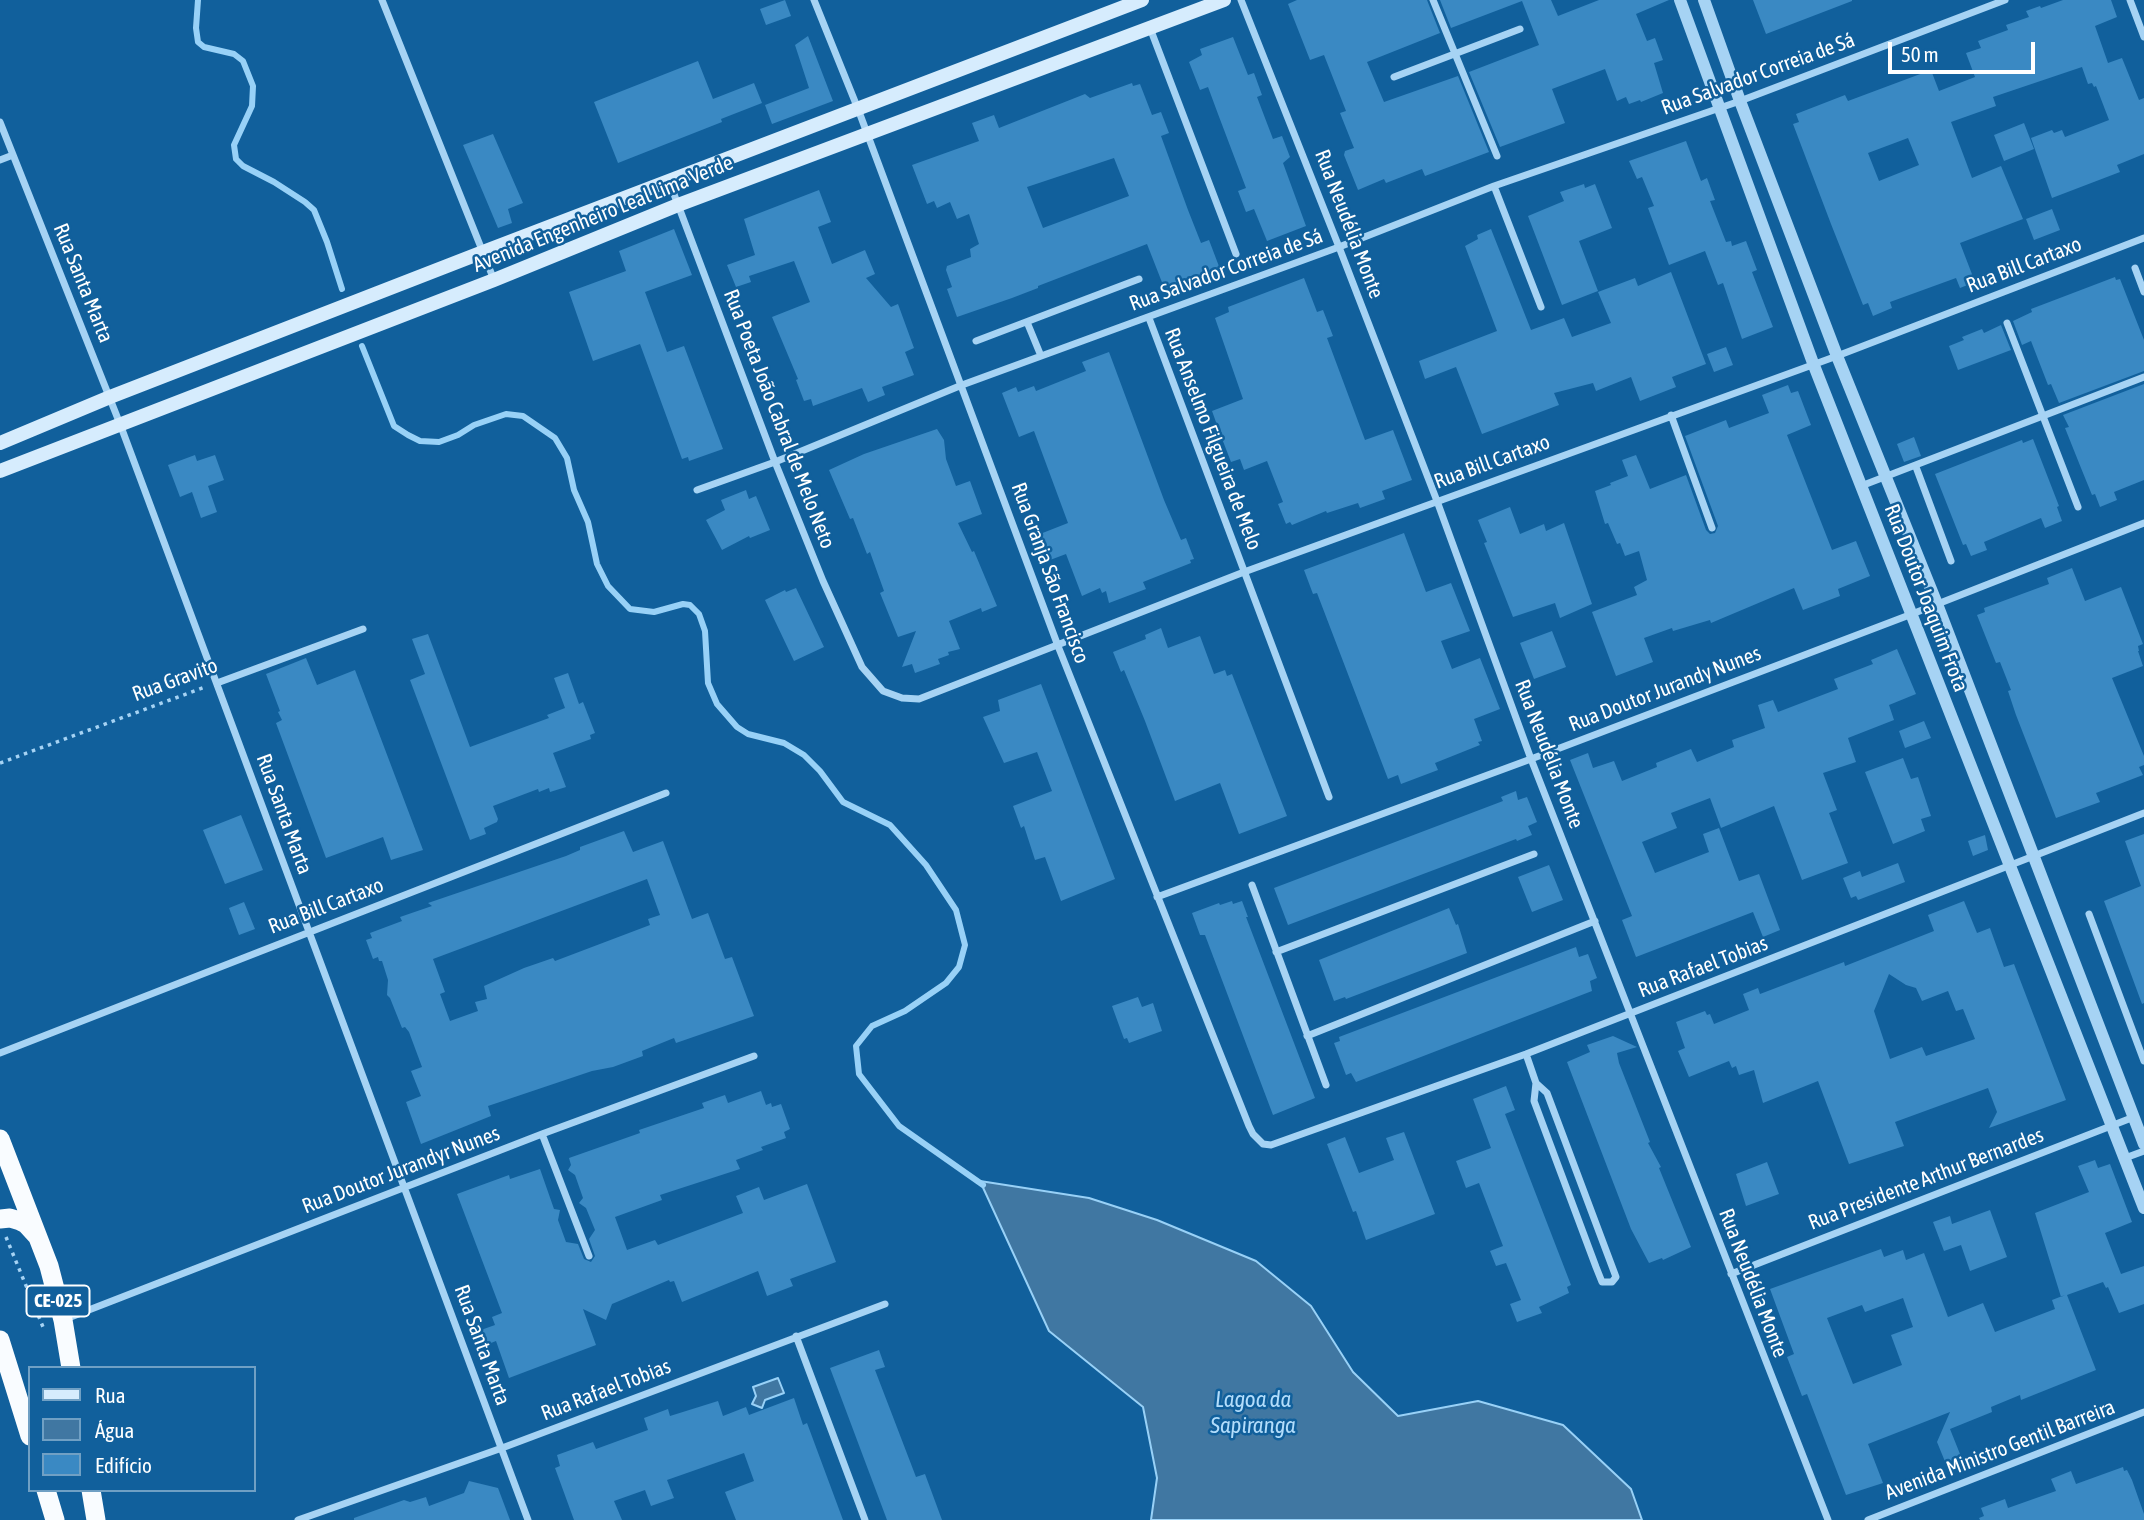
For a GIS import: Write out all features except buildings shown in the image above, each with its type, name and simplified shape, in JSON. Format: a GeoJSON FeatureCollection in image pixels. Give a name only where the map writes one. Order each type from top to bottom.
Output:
{"type":"FeatureCollection","features":[{"type":"Feature","properties":{"kind":"highway","name":"CE-025"},"geometry":{"type":"LineString","coordinates":[[0,1139],[49,1266],[63,1320],[71,1366]]}},
{"type":"Feature","properties":{"kind":"highway"},"geometry":{"type":"LineString","coordinates":[[3,1227],[10,1218],[26,1224],[38,1236]]}},
{"type":"Feature","properties":{"kind":"highway"},"geometry":{"type":"LineString","coordinates":[[0,1342],[28,1430]]}},
{"type":"Feature","properties":{"kind":"highway"},"geometry":{"type":"LineString","coordinates":[[47,1492],[55,1520]]}},
{"type":"Feature","properties":{"kind":"highway"},"geometry":{"type":"LineString","coordinates":[[91,1492],[96,1520]]}},
{"type":"Feature","properties":{"kind":"main road","name":"Avenida Engenheiro Leal Lima Verde"},"geometry":{"type":"LineString","coordinates":[[0,443],[110,397],[483,252],[1142,0]]}},
{"type":"Feature","properties":{"kind":"main road","name":"Avenida Engenheiro Leal Lima Verde"},"geometry":{"type":"LineString","coordinates":[[0,471],[678,205],[1224,0]]}},
{"type":"Feature","properties":{"kind":"street","name":"Rua Granja São Francisco"},"geometry":{"type":"LineString","coordinates":[[814,0],[858,109],[1058,646],[1157,897],[1249,1126],[1258,1139],[1271,1145]]}},
{"type":"Feature","properties":{"kind":"street","name":"Rua Neudélia Monte"},"geometry":{"type":"LineString","coordinates":[[1241,0],[1437,501],[1531,759],[1828,1520]]}},
{"type":"Feature","properties":{"kind":"street"},"geometry":{"type":"LineString","coordinates":[[1433,0],[1497,156]]}},
{"type":"Feature","properties":{"kind":"street","name":"Rua Doutor Joaquim Frota"},"geometry":{"type":"LineString","coordinates":[[1680,0],[1813,363],[2144,1208]]}},
{"type":"Feature","properties":{"kind":"street","name":"Rua Doutor Joaquim Frota"},"geometry":{"type":"LineString","coordinates":[[1704,0],[1837,356],[1937,604],[2144,1144]]}},
{"type":"Feature","properties":{"kind":"street","name":"Rua Salvador Correia de Sá"},"geometry":{"type":"LineString","coordinates":[[697,491],[962,385],[1339,247],[1494,186],[1740,101],[2005,0]]}},
{"type":"Feature","properties":{"kind":"street"},"geometry":{"type":"LineString","coordinates":[[2130,0],[2144,37]]}},
{"type":"Feature","properties":{"kind":"street"},"geometry":{"type":"LineString","coordinates":[[385,1],[494,279]]}},
{"type":"Feature","properties":{"kind":"street"},"geometry":{"type":"LineString","coordinates":[[1149,27],[1236,254]]}},
{"type":"Feature","properties":{"kind":"street"},"geometry":{"type":"LineString","coordinates":[[1394,77],[1520,29]]}},
{"type":"Feature","properties":{"kind":"street","name":"Rua Santa Marta"},"geometry":{"type":"LineString","coordinates":[[0,122],[110,397],[528,1520]]}},
{"type":"Feature","properties":{"kind":"street"},"geometry":{"type":"LineString","coordinates":[[0,160],[13,155]]}},
{"type":"Feature","properties":{"kind":"street","name":"Rua Poeta João Cabral de Melo Neto"},"geometry":{"type":"LineString","coordinates":[[669,181],[775,462],[822,580],[862,667]]}},
{"type":"Feature","properties":{"kind":"street"},"geometry":{"type":"LineString","coordinates":[[1494,186],[1541,307]]}},
{"type":"Feature","properties":{"kind":"street","name":"Rua Bill Cartaxo"},"geometry":{"type":"LineString","coordinates":[[862,667],[883,691],[902,698],[919,699],[1244,572],[1837,356],[2144,238]]}},
{"type":"Feature","properties":{"kind":"street"},"geometry":{"type":"LineString","coordinates":[[2135,268],[2144,292]]}},
{"type":"Feature","properties":{"kind":"street"},"geometry":{"type":"LineString","coordinates":[[976,341],[1139,279]]}},
{"type":"Feature","properties":{"kind":"street","name":"Rua Anselmo Filgueira de Melo"},"geometry":{"type":"LineString","coordinates":[[1149,318],[1329,797]]}},
{"type":"Feature","properties":{"kind":"street"},"geometry":{"type":"LineString","coordinates":[[1027,322],[1041,356]]}},
{"type":"Feature","properties":{"kind":"street"},"geometry":{"type":"LineString","coordinates":[[2007,323],[2078,507]]}},
{"type":"Feature","properties":{"kind":"street"},"geometry":{"type":"LineString","coordinates":[[1861,486],[2144,377]]}},
{"type":"Feature","properties":{"kind":"street"},"geometry":{"type":"LineString","coordinates":[[1671,415],[1712,528]]}},
{"type":"Feature","properties":{"kind":"street"},"geometry":{"type":"LineString","coordinates":[[1916,467],[1951,561]]}},
{"type":"Feature","properties":{"kind":"street","name":"Rua Doutor Jurandy Nunes"},"geometry":{"type":"LineString","coordinates":[[1157,897],[1531,759],[2144,523]]}},
{"type":"Feature","properties":{"kind":"street","name":"Rua Gravito"},"geometry":{"type":"LineString","coordinates":[[217,683],[363,629]]}},
{"type":"Feature","properties":{"kind":"street","name":"Rua Bill Cartaxo"},"geometry":{"type":"LineString","coordinates":[[0,1053],[666,793]]}},
{"type":"Feature","properties":{"kind":"street","name":"Rua Rafael Tobias"},"geometry":{"type":"LineString","coordinates":[[1271,1145],[1526,1054],[2144,813]]}},
{"type":"Feature","properties":{"kind":"street"},"geometry":{"type":"LineString","coordinates":[[1276,952],[1534,854]]}},
{"type":"Feature","properties":{"kind":"street"},"geometry":{"type":"LineString","coordinates":[[1252,885],[1325,1085]]}},
{"type":"Feature","properties":{"kind":"street"},"geometry":{"type":"LineString","coordinates":[[2089,914],[2144,1061]]}},
{"type":"Feature","properties":{"kind":"street"},"geometry":{"type":"LineString","coordinates":[[1307,1035],[1595,922]]}},
{"type":"Feature","properties":{"kind":"street"},"geometry":{"type":"LineString","coordinates":[[1526,1054],[1536,1083],[1534,1101],[1596,1267],[1602,1282],[1612,1283],[1616,1277],[1551,1105],[1546,1093],[1536,1083]]}},
{"type":"Feature","properties":{"kind":"street","name":"Rua Doutor Jurandyr Nunes"},"geometry":{"type":"LineString","coordinates":[[63,1320],[542,1134],[754,1056]]}},
{"type":"Feature","properties":{"kind":"street","name":"Rua Presidente Arthur Bernardes"},"geometry":{"type":"LineString","coordinates":[[1731,1274],[2134,1117]]}},
{"type":"Feature","properties":{"kind":"street"},"geometry":{"type":"LineString","coordinates":[[542,1134],[589,1256]]}},
{"type":"Feature","properties":{"kind":"street"},"geometry":{"type":"LineString","coordinates":[[2125,1158],[2144,1151]]}},
{"type":"Feature","properties":{"kind":"street","name":"Rua Rafael Tobias"},"geometry":{"type":"LineString","coordinates":[[298,1520],[502,1448],[885,1304]]}},
{"type":"Feature","properties":{"kind":"street"},"geometry":{"type":"LineString","coordinates":[[796,1336],[865,1520]]}},
{"type":"Feature","properties":{"kind":"street","name":"Avenida Ministro Gentil Barreira"},"geometry":{"type":"LineString","coordinates":[[1868,1520],[2144,1412]]}},
{"type":"Feature","properties":{"kind":"path","name":"Rua Gravito"},"geometry":{"type":"LineString","coordinates":[[0,763],[217,683]]}},
{"type":"Feature","properties":{"kind":"path"},"geometry":{"type":"LineString","coordinates":[[3,1227],[46,1334]]}},
{"type":"Feature","properties":{"kind":"water","name":"Lagoa da Sapiranga"},"geometry":{"type":"Polygon","coordinates":[[[980,1181],[1089,1198],[1157,1220],[1256,1261],[1311,1306],[1353,1372],[1398,1416],[1478,1401],[1563,1425],[1631,1489],[1642,1520],[1151,1520],[1157,1478],[1143,1407],[1049,1331],[980,1181]]]}},
{"type":"Feature","properties":{"kind":"water"},"geometry":{"type":"Polygon","coordinates":[[[778,1378],[784,1393],[765,1400],[762,1408],[752,1404],[756,1396],[753,1387],[778,1378]]]}},
{"type":"Feature","properties":{"kind":"waterway"},"geometry":{"type":"LineString","coordinates":[[198,0],[198,42],[204,47],[234,54],[243,61],[253,86],[252,106],[234,145],[236,159],[314,210],[342,289]]}},
{"type":"Feature","properties":{"kind":"waterway"},"geometry":{"type":"LineString","coordinates":[[362,346],[394,426],[420,441],[439,442],[474,425],[506,414],[523,416],[555,438],[567,458],[574,490],[588,522],[597,564],[608,586],[630,609],[654,612],[683,604],[690,605],[699,614],[705,631],[708,683],[717,704],[737,727],[748,734],[784,743],[804,755],[843,802],[890,825],[926,865],[956,910],[965,945],[959,967],[946,983],[905,1011],[872,1026],[856,1046],[859,1074],[899,1126],[983,1185]]}}]}
